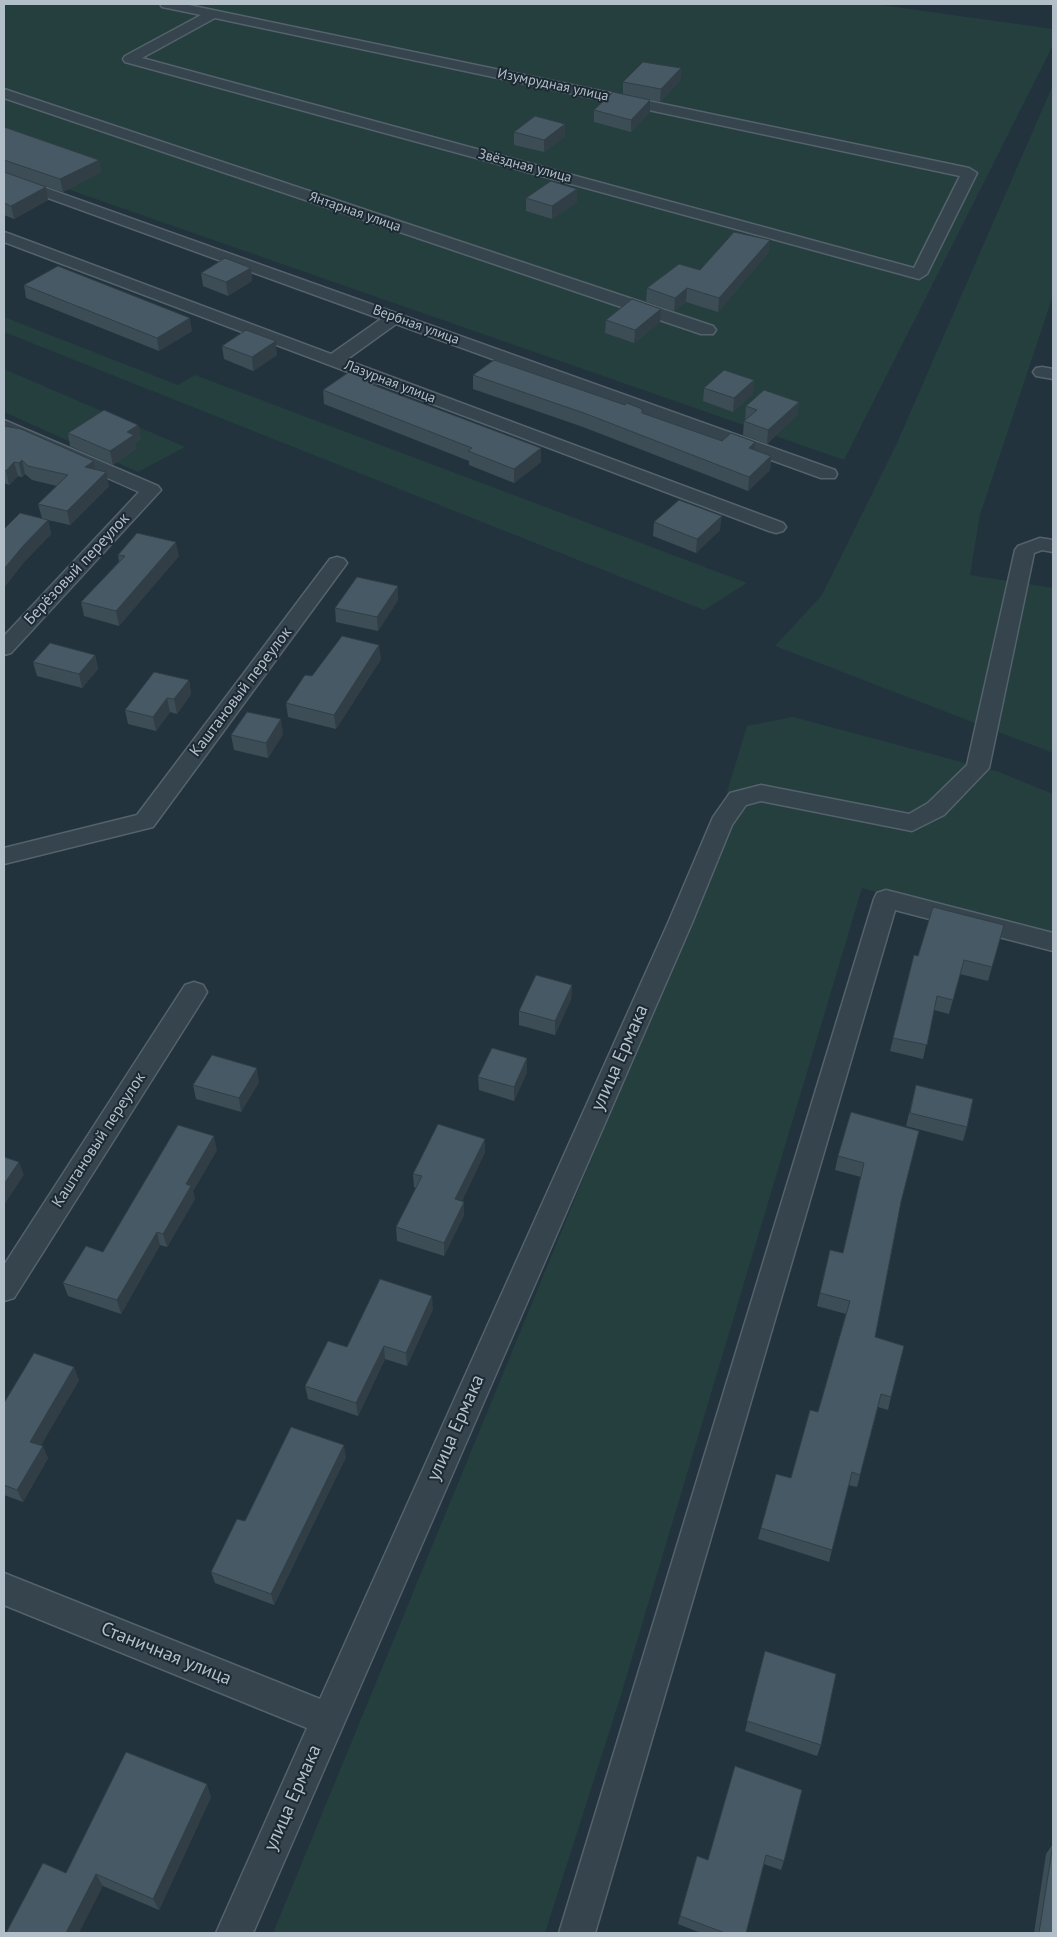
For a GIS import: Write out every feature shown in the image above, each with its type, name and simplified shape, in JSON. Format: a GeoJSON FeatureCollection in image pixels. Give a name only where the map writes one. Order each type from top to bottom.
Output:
{"type":"FeatureCollection","features":[{"type":"Feature","properties":{"kind":"street","name":"Изумрудная улица"},"geometry":{"type":"LineString","coordinates":[[167,4],[969,173],[920,274]]}},
{"type":"Feature","properties":{"kind":"street","name":"Звёздная улица"},"geometry":{"type":"LineString","coordinates":[[213,14],[130,59],[920,274]]}},
{"type":"Feature","properties":{"kind":"street","name":"Янтарная улица"},"geometry":{"type":"LineString","coordinates":[[4,93],[707,330]]}},
{"type":"Feature","properties":{"kind":"street","name":"Вербная улица"},"geometry":{"type":"LineString","coordinates":[[4,177],[828,474]]}},
{"type":"Feature","properties":{"kind":"street","name":"Лазурная улица"},"geometry":{"type":"LineString","coordinates":[[4,237],[776,527]]}},
{"type":"Feature","properties":{"kind":"street"},"geometry":{"type":"LineString","coordinates":[[333,361],[395,317]]}},
{"type":"Feature","properties":{"kind":"street","name":"Берёзовый переулок"},"geometry":{"type":"LineString","coordinates":[[4,425],[151,490],[4,648]]}},
{"type":"Feature","properties":{"kind":"street","name":"улица Ермака"},"geometry":{"type":"LineString","coordinates":[[234,1933],[680,923],[721,823],[738,799],[761,794],[912,823],[936,809],[978,768],[1025,550],[1040,544],[1053,546]]}},
{"type":"Feature","properties":{"kind":"street","name":"Каштановый переулок"},"geometry":{"type":"LineString","coordinates":[[4,856],[145,821],[337,563]]}},
{"type":"Feature","properties":{"kind":"street"},"geometry":{"type":"LineString","coordinates":[[578,1933],[886,900],[1053,942]]}},
{"type":"Feature","properties":{"kind":"street","name":"Каштановый переулок"},"geometry":{"type":"LineString","coordinates":[[4,1289],[194,992]]}},
{"type":"Feature","properties":{"kind":"street","name":"Станичная улица"},"geometry":{"type":"LineString","coordinates":[[4,1589],[328,1719]]}},
{"type":"Feature","properties":{"kind":"green space"},"geometry":{"type":"Polygon","coordinates":[[[4,4],[874,4],[1053,29],[1053,45],[844,460],[4,167],[4,4]]]}},
{"type":"Feature","properties":{"kind":"green space"},"geometry":{"type":"Polygon","coordinates":[[[1053,85],[1053,295],[980,515],[970,575],[1053,588],[1053,753],[775,646],[822,595],[897,443],[1053,85]]]}},
{"type":"Feature","properties":{"kind":"green space"},"geometry":{"type":"Polygon","coordinates":[[[4,317],[178,385],[195,375],[747,583],[704,610],[4,332],[4,317]]]}},
{"type":"Feature","properties":{"kind":"green space"},"geometry":{"type":"Polygon","coordinates":[[[4,369],[185,447],[138,472],[4,412],[4,369]]]}},
{"type":"Feature","properties":{"kind":"green space"},"geometry":{"type":"Polygon","coordinates":[[[793,717],[999,772],[1053,794],[1053,942],[862,888],[620,1698],[545,1933],[273,1933],[685,931],[747,726],[793,717]]]}},
{"type":"Feature","properties":{"kind":"building"},"geometry":{"type":"Polygon","coordinates":[[[643,62],[681,68],[661,89],[623,82],[643,62]]]}},
{"type":"Feature","properties":{"kind":"building"},"geometry":{"type":"Polygon","coordinates":[[[613,92],[650,100],[631,120],[594,110],[613,92]]]}},
{"type":"Feature","properties":{"kind":"building"},"geometry":{"type":"Polygon","coordinates":[[[535,116],[565,124],[544,140],[514,132],[535,116]]]}},
{"type":"Feature","properties":{"kind":"building"},"geometry":{"type":"Polygon","coordinates":[[[4,127],[99,160],[60,179],[4,160],[4,127]]]}},
{"type":"Feature","properties":{"kind":"building"},"geometry":{"type":"Polygon","coordinates":[[[4,172],[46,187],[11,206],[4,203],[4,172]]]}},
{"type":"Feature","properties":{"kind":"building"},"geometry":{"type":"Polygon","coordinates":[[[551,181],[577,189],[552,206],[526,198],[551,181]]]}},
{"type":"Feature","properties":{"kind":"building"},"geometry":{"type":"Polygon","coordinates":[[[734,232],[770,240],[719,298],[687,288],[675,298],[647,288],[679,264],[700,270],[734,232]]]}},
{"type":"Feature","properties":{"kind":"building"},"geometry":{"type":"Polygon","coordinates":[[[225,258],[251,268],[226,282],[201,273],[225,258]]]}},
{"type":"Feature","properties":{"kind":"building"},"geometry":{"type":"Polygon","coordinates":[[[58,266],[190,318],[157,338],[24,285],[58,266]]]}},
{"type":"Feature","properties":{"kind":"building"},"geometry":{"type":"Polygon","coordinates":[[[632,299],[661,309],[635,330],[606,320],[632,299]]]}},
{"type":"Feature","properties":{"kind":"building"},"geometry":{"type":"Polygon","coordinates":[[[246,330],[276,341],[252,357],[222,346],[246,330]]]}},
{"type":"Feature","properties":{"kind":"building"},"geometry":{"type":"Polygon","coordinates":[[[494,360],[625,405],[627,403],[642,409],[642,413],[722,441],[731,433],[755,442],[749,448],[771,456],[749,477],[584,413],[473,375],[494,360]]]}},
{"type":"Feature","properties":{"kind":"building"},"geometry":{"type":"Polygon","coordinates":[[[724,370],[754,380],[734,398],[704,388],[724,370]]]}},
{"type":"Feature","properties":{"kind":"building"},"geometry":{"type":"Polygon","coordinates":[[[349,372],[377,383],[373,385],[541,448],[514,469],[468,451],[472,448],[323,390],[349,372]]]}},
{"type":"Feature","properties":{"kind":"building"},"geometry":{"type":"Polygon","coordinates":[[[764,390],[799,402],[768,430],[744,421],[757,410],[746,406],[764,390]]]}},
{"type":"Feature","properties":{"kind":"building"},"geometry":{"type":"Polygon","coordinates":[[[104,410],[138,425],[127,432],[134,435],[110,451],[68,433],[104,410]]]}},
{"type":"Feature","properties":{"kind":"building"},"geometry":{"type":"Polygon","coordinates":[[[4,426],[21,429],[94,461],[85,467],[106,472],[67,511],[38,504],[68,475],[28,466],[22,460],[19,463],[14,462],[6,471],[4,470],[4,426]]]}},
{"type":"Feature","properties":{"kind":"building"},"geometry":{"type":"Polygon","coordinates":[[[679,500],[722,516],[697,539],[654,522],[679,500]]]}},
{"type":"Feature","properties":{"kind":"building"},"geometry":{"type":"Polygon","coordinates":[[[20,513],[48,520],[4,569],[4,529],[20,513]]]}},
{"type":"Feature","properties":{"kind":"building"},"geometry":{"type":"Polygon","coordinates":[[[137,533],[176,542],[116,611],[81,602],[125,556],[118,555],[137,533]]]}},
{"type":"Feature","properties":{"kind":"building"},"geometry":{"type":"Polygon","coordinates":[[[357,577],[398,586],[377,617],[335,608],[357,577]]]}},
{"type":"Feature","properties":{"kind":"building"},"geometry":{"type":"Polygon","coordinates":[[[342,636],[379,645],[334,715],[286,703],[305,675],[312,676],[342,636]]]}},
{"type":"Feature","properties":{"kind":"building"},"geometry":{"type":"Polygon","coordinates":[[[50,643],[95,655],[79,674],[33,662],[50,643]]]}},
{"type":"Feature","properties":{"kind":"building"},"geometry":{"type":"Polygon","coordinates":[[[154,672],[189,680],[174,699],[167,698],[153,717],[125,710],[154,672]]]}},
{"type":"Feature","properties":{"kind":"building"},"geometry":{"type":"Polygon","coordinates":[[[247,712],[281,719],[266,743],[231,735],[247,712]]]}},
{"type":"Feature","properties":{"kind":"building"},"geometry":{"type":"Polygon","coordinates":[[[933,907],[1004,925],[992,967],[964,960],[953,1000],[937,996],[927,1045],[893,1038],[914,955],[918,956],[933,907]]]}},
{"type":"Feature","properties":{"kind":"building"},"geometry":{"type":"Polygon","coordinates":[[[536,975],[572,985],[555,1021],[519,1011],[536,975]]]}},
{"type":"Feature","properties":{"kind":"building"},"geometry":{"type":"Polygon","coordinates":[[[492,1048],[527,1058],[514,1087],[478,1077],[492,1048]]]}},
{"type":"Feature","properties":{"kind":"building"},"geometry":{"type":"Polygon","coordinates":[[[212,1055],[257,1068],[239,1098],[193,1085],[212,1055]]]}},
{"type":"Feature","properties":{"kind":"building"},"geometry":{"type":"Polygon","coordinates":[[[916,1085],[973,1099],[967,1127],[910,1113],[916,1085]]]}},
{"type":"Feature","properties":{"kind":"building"},"geometry":{"type":"Polygon","coordinates":[[[851,1112],[919,1131],[901,1202],[875,1337],[904,1346],[891,1397],[881,1394],[860,1475],[852,1472],[832,1550],[761,1528],[776,1474],[791,1478],[810,1410],[818,1412],[850,1301],[820,1293],[830,1250],[843,1253],[864,1163],[838,1156],[851,1112]]]}},
{"type":"Feature","properties":{"kind":"building"},"geometry":{"type":"Polygon","coordinates":[[[438,1124],[485,1139],[455,1199],[464,1202],[444,1243],[396,1227],[422,1176],[413,1174],[438,1124]]]}},
{"type":"Feature","properties":{"kind":"building"},"geometry":{"type":"Polygon","coordinates":[[[178,1125],[214,1136],[186,1184],[191,1186],[163,1234],[157,1232],[117,1300],[63,1283],[86,1246],[103,1252],[178,1125]]]}},
{"type":"Feature","properties":{"kind":"building"},"geometry":{"type":"Polygon","coordinates":[[[4,1157],[19,1162],[4,1184],[4,1157]]]}},
{"type":"Feature","properties":{"kind":"building"},"geometry":{"type":"Polygon","coordinates":[[[380,1279],[432,1296],[406,1353],[384,1346],[356,1403],[305,1386],[328,1341],[347,1347],[380,1279]]]}},
{"type":"Feature","properties":{"kind":"building"},"geometry":{"type":"Polygon","coordinates":[[[34,1353],[74,1367],[30,1442],[43,1446],[17,1490],[4,1485],[4,1403],[34,1353]]]}},
{"type":"Feature","properties":{"kind":"building"},"geometry":{"type":"Polygon","coordinates":[[[291,1427],[344,1445],[271,1594],[211,1572],[237,1519],[245,1521],[291,1427]]]}},
{"type":"Feature","properties":{"kind":"building"},"geometry":{"type":"Polygon","coordinates":[[[765,1651],[836,1674],[821,1745],[747,1721],[765,1651]]]}},
{"type":"Feature","properties":{"kind":"building"},"geometry":{"type":"Polygon","coordinates":[[[126,1752],[207,1784],[153,1899],[96,1874],[66,1933],[6,1933],[43,1863],[66,1873],[126,1752]]]}},
{"type":"Feature","properties":{"kind":"building"},"geometry":{"type":"Polygon","coordinates":[[[735,1766],[802,1790],[784,1861],[766,1855],[746,1933],[725,1933],[680,1916],[697,1856],[708,1860],[735,1766]]]}},
{"type":"Feature","properties":{"kind":"building"},"geometry":{"type":"Polygon","coordinates":[[[1053,1844],[1053,1933],[1039,1933],[1053,1844]]]}}]}
